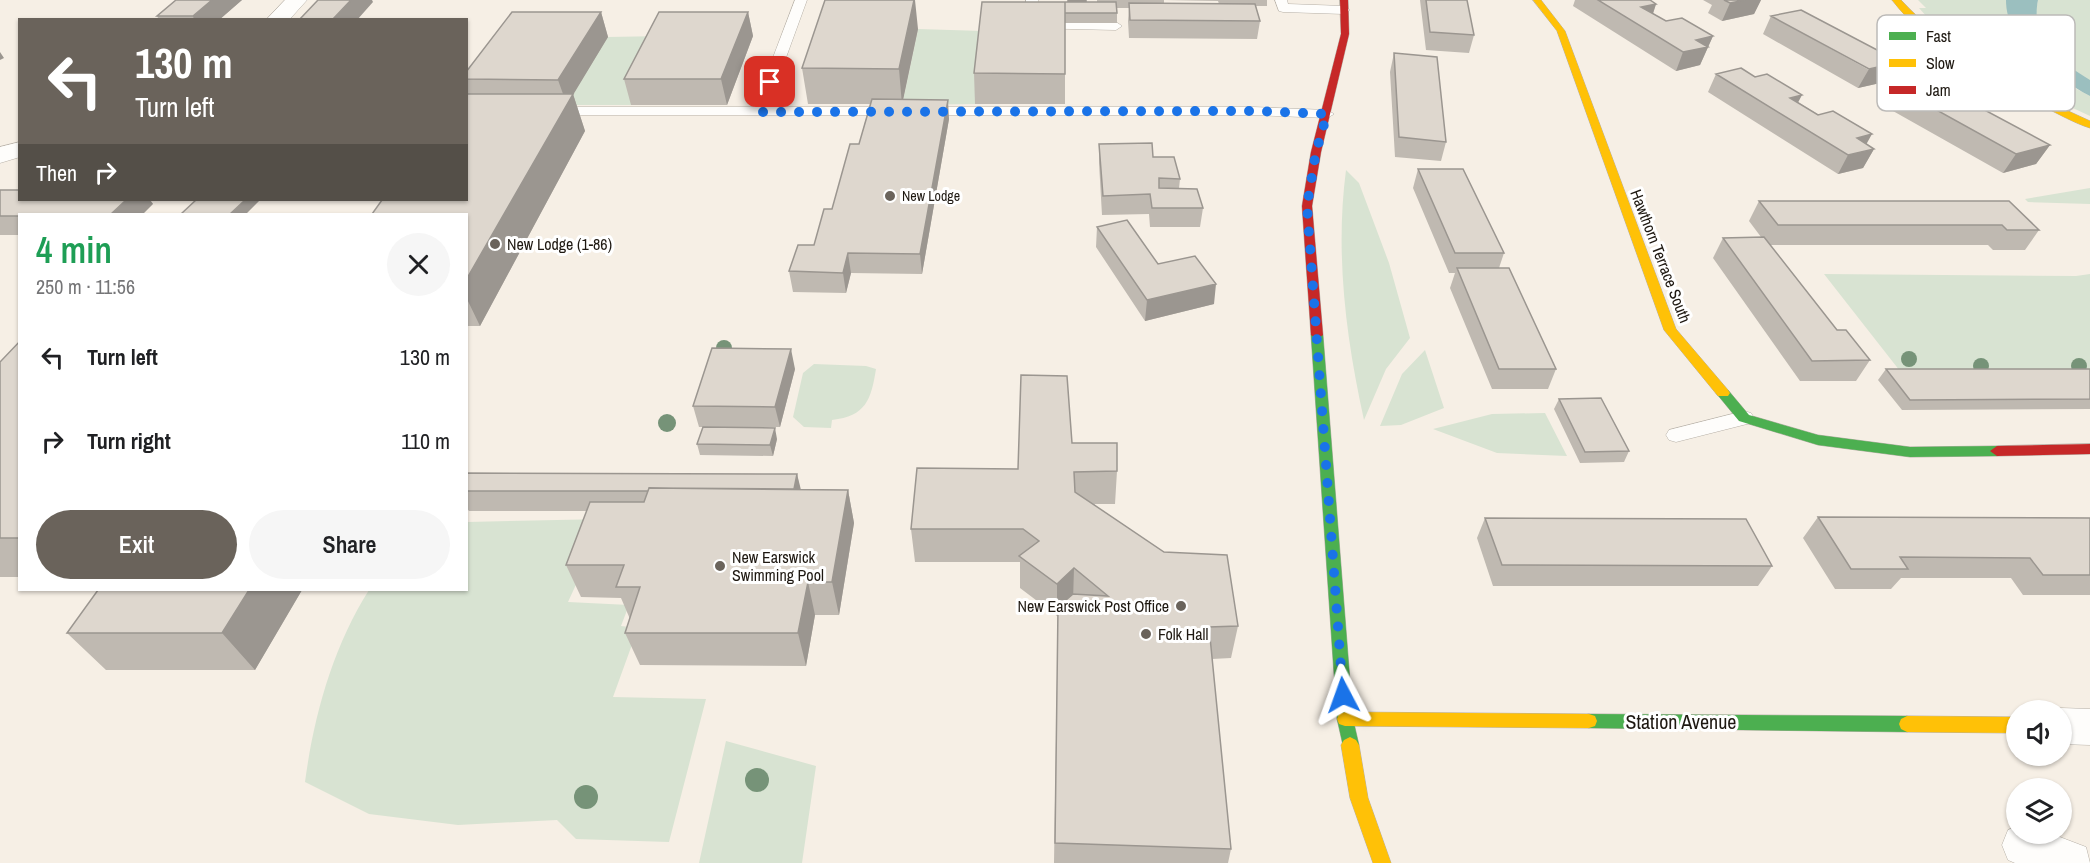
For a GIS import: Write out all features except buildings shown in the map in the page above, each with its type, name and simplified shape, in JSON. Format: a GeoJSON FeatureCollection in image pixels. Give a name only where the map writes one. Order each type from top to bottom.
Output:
{"type":"FeatureCollection","features":[{"type":"Feature","properties":{"kind":"street"},"geometry":{"type":"LineString","coordinates":[[278,18],[297,0]]}},
{"type":"Feature","properties":{"kind":"street","name":"Hawthorn Terrace South"},"geometry":{"type":"LineString","coordinates":[[1537,0],[1561,31],[1670,330],[1743,418]]}},
{"type":"Feature","properties":{"kind":"street"},"geometry":{"type":"LineString","coordinates":[[1896,0],[1906,15]]}},
{"type":"Feature","properties":{"kind":"street"},"geometry":{"type":"LineString","coordinates":[[1344,5],[1345,34],[1316,152],[1307,206],[1345,719],[1359,798],[1382,863]]}},
{"type":"Feature","properties":{"kind":"street"},"geometry":{"type":"LineString","coordinates":[[2059,111],[2090,125]]}},
{"type":"Feature","properties":{"kind":"street"},"geometry":{"type":"LineString","coordinates":[[0,155],[18,149]]}},
{"type":"Feature","properties":{"kind":"street"},"geometry":{"type":"LineString","coordinates":[[1743,418],[1818,440],[1910,452],[2090,449]]}},
{"type":"Feature","properties":{"kind":"street","name":"Station Avenue"},"geometry":{"type":"LineString","coordinates":[[1345,719],[2006,725]]}},
{"type":"Feature","properties":{"kind":"street"},"geometry":{"type":"LineString","coordinates":[[2072,726],[2090,727]]}},
{"type":"Feature","properties":{"kind":"street"},"geometry":{"type":"LineString","coordinates":[[2024,845],[2070,863]]}},
{"type":"Feature","properties":{"kind":"lane"},"geometry":{"type":"LineString","coordinates":[[759,112],[801,0]]}},
{"type":"Feature","properties":{"kind":"lane"},"geometry":{"type":"LineString","coordinates":[[1032,0],[1030,25],[1116,26]]}},
{"type":"Feature","properties":{"kind":"lane"},"geometry":{"type":"LineString","coordinates":[[1281,0],[1283,8],[1344,5]]}},
{"type":"Feature","properties":{"kind":"lane"},"geometry":{"type":"LineString","coordinates":[[537,111],[1253,111],[1327,114]]}},
{"type":"Feature","properties":{"kind":"lane"},"geometry":{"type":"LineString","coordinates":[[1676,435],[1743,418]]}},
{"type":"Feature","properties":{"kind":"green space"},"geometry":{"type":"Polygon","coordinates":[[[1918,0],[2006,0],[2017,15],[1925,15],[1919,8],[1926,8],[1918,0]]]}},
{"type":"Feature","properties":{"kind":"green space"},"geometry":{"type":"Polygon","coordinates":[[[2038,0],[2090,0],[2090,81],[2075,73],[2075,15],[2037,15],[2038,0]]]}},
{"type":"Feature","properties":{"kind":"green space"},"geometry":{"type":"Polygon","coordinates":[[[918,29],[983,31],[975,104],[902,105],[918,29]]]}},
{"type":"Feature","properties":{"kind":"green space"},"geometry":{"type":"Polygon","coordinates":[[[665,36],[631,105],[567,105],[607,37],[665,36]]]}},
{"type":"Feature","properties":{"kind":"green space"},"geometry":{"type":"Polygon","coordinates":[[[2075,88],[2090,96],[2090,116],[2075,109],[2075,88]]]}},
{"type":"Feature","properties":{"kind":"green space"},"geometry":{"type":"Polygon","coordinates":[[[1346,170],[1359,183],[1389,263],[1410,338],[1386,369],[1364,420],[1347,327],[1344,296],[1342,233],[1346,170]]]}},
{"type":"Feature","properties":{"kind":"green space"},"geometry":{"type":"Polygon","coordinates":[[[2090,188],[2090,204],[2028,202],[2025,199],[2090,188]]]}},
{"type":"Feature","properties":{"kind":"green space"},"geometry":{"type":"Polygon","coordinates":[[[1824,274],[2076,276],[2090,274],[2090,380],[1907,380],[1824,274]]]}},
{"type":"Feature","properties":{"kind":"green space"},"geometry":{"type":"Polygon","coordinates":[[[1425,350],[1444,408],[1401,425],[1380,426],[1402,374],[1425,350]]]}},
{"type":"Feature","properties":{"kind":"green space"},"geometry":{"type":"Polygon","coordinates":[[[814,364],[866,366],[876,369],[872,389],[865,405],[853,415],[832,420],[831,428],[804,427],[793,417],[803,373],[814,364]]]}},
{"type":"Feature","properties":{"kind":"green space"},"geometry":{"type":"Polygon","coordinates":[[[1545,413],[1567,456],[1497,453],[1433,429],[1492,414],[1545,413]]]}},
{"type":"Feature","properties":{"kind":"green space"},"geometry":{"type":"Polygon","coordinates":[[[606,519],[568,602],[629,605],[621,626],[638,628],[613,697],[706,699],[669,842],[576,839],[557,820],[458,825],[369,814],[305,782],[314,732],[327,682],[345,635],[368,591],[468,591],[468,522],[606,519]]]}},
{"type":"Feature","properties":{"kind":"green space"},"geometry":{"type":"Polygon","coordinates":[[[726,741],[816,766],[802,863],[699,863],[726,741]]]}},
{"type":"Feature","properties":{"kind":"water"},"geometry":{"type":"Polygon","coordinates":[[[2006,0],[2038,0],[2037,15],[2008,15],[2006,0]]]}},
{"type":"Feature","properties":{"kind":"water"},"geometry":{"type":"Polygon","coordinates":[[[2075,70],[2090,80],[2090,96],[2075,87],[2075,70]]]}},
{"type":"Feature","properties":{"kind":"traffic: fast"},"geometry":{"type":"LineString","coordinates":[[1317,335],[1345,719],[1350,745]]}},
{"type":"Feature","properties":{"kind":"traffic: fast"},"geometry":{"type":"LineString","coordinates":[[1723,393],[1744,418],[1818,440],[1910,452],[1997,451]]}},
{"type":"Feature","properties":{"kind":"traffic: fast"},"geometry":{"type":"LineString","coordinates":[[1589,721],[1907,724]]}},
{"type":"Feature","properties":{"kind":"traffic: slow"},"geometry":{"type":"LineString","coordinates":[[1537,0],[1561,31],[1670,330],[1723,393]]}},
{"type":"Feature","properties":{"kind":"traffic: slow"},"geometry":{"type":"LineString","coordinates":[[1896,0],[1910,15]]}},
{"type":"Feature","properties":{"kind":"traffic: slow"},"geometry":{"type":"LineString","coordinates":[[2060,111],[2090,125]]}},
{"type":"Feature","properties":{"kind":"traffic: slow"},"geometry":{"type":"LineString","coordinates":[[1345,719],[1589,721]]}},
{"type":"Feature","properties":{"kind":"traffic: slow"},"geometry":{"type":"LineString","coordinates":[[1907,724],[2006,725]]}},
{"type":"Feature","properties":{"kind":"traffic: slow"},"geometry":{"type":"LineString","coordinates":[[1350,745],[1359,798],[1382,863]]}},
{"type":"Feature","properties":{"kind":"traffic: jam"},"geometry":{"type":"LineString","coordinates":[[1317,335],[1307,206],[1316,152],[1345,34],[1344,0]]}},
{"type":"Feature","properties":{"kind":"traffic: jam"},"geometry":{"type":"LineString","coordinates":[[1997,451],[2090,449]]}},
{"type":"Feature","properties":{"kind":"place","name":"New Lodge"},"geometry":{"type":"Point","coordinates":[890,196]}},
{"type":"Feature","properties":{"kind":"place","name":"New Lodge (1-86)"},"geometry":{"type":"Point","coordinates":[495,244]}},
{"type":"Feature","properties":{"kind":"place","name":"New Earswick Swimming Pool"},"geometry":{"type":"Point","coordinates":[720,566]}},
{"type":"Feature","properties":{"kind":"place","name":"New Earswick Post Office"},"geometry":{"type":"Point","coordinates":[1181,606]}},
{"type":"Feature","properties":{"kind":"place","name":"Folk Hall"},"geometry":{"type":"Point","coordinates":[1146,634]}},
{"type":"Feature","properties":{"kind":"route"},"geometry":{"type":"LineString","coordinates":[[770,82],[759,112],[1253,111],[1327,114],[1316,152],[1307,206],[1322,436],[1343,695]]}}]}
